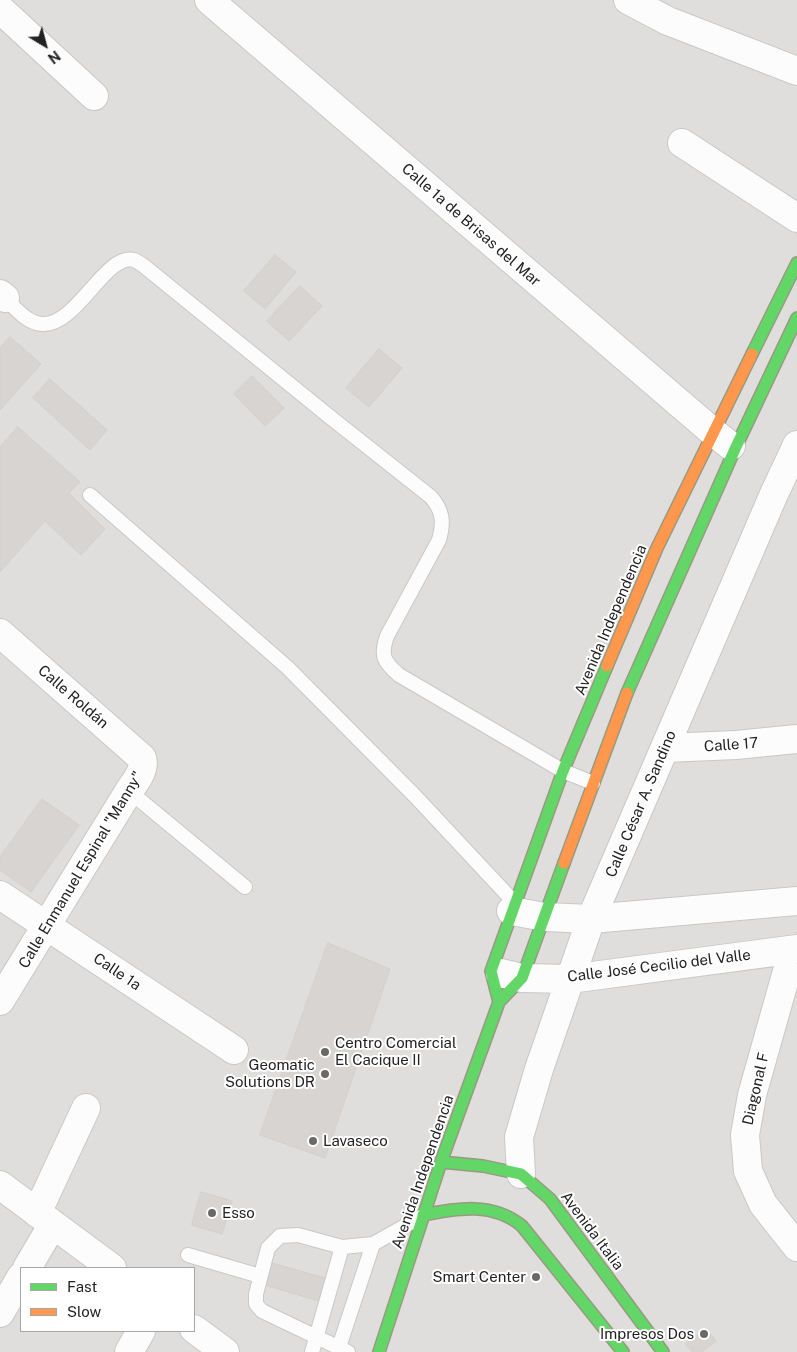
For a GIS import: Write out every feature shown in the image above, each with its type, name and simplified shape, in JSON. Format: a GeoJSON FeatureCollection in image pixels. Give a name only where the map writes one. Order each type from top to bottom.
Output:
{"type":"FeatureCollection","features":[{"type":"Feature","properties":{"kind":"main road","name":"Avenida Independencia"},"geometry":{"type":"LineString","coordinates":[[491,971],[564,771],[657,548],[712,432],[797,263]]}},
{"type":"Feature","properties":{"kind":"main road","name":"Avenida Independencia"},"geometry":{"type":"LineString","coordinates":[[379,1352],[441,1162],[499,1002],[522,978],[621,707],[735,449],[797,318]]}},
{"type":"Feature","properties":{"kind":"main road"},"geometry":{"type":"LineString","coordinates":[[491,971],[499,1002]]}},
{"type":"Feature","properties":{"kind":"main road","name":"Avenida Italia"},"geometry":{"type":"LineString","coordinates":[[441,1162],[483,1166],[521,1174],[550,1199],[664,1352]]}},
{"type":"Feature","properties":{"kind":"main road"},"geometry":{"type":"LineString","coordinates":[[423,1215],[458,1208],[487,1209],[506,1215],[522,1226],[623,1352]]}},
{"type":"Feature","properties":{"kind":"street","name":"Calle 1a de Brisas del Mar"},"geometry":{"type":"LineString","coordinates":[[209,0],[712,432],[735,449]]}},
{"type":"Feature","properties":{"kind":"street"},"geometry":{"type":"LineString","coordinates":[[628,0],[668,21],[797,71]]}},
{"type":"Feature","properties":{"kind":"street"},"geometry":{"type":"LineString","coordinates":[[0,9],[94,96]]}},
{"type":"Feature","properties":{"kind":"street"},"geometry":{"type":"LineString","coordinates":[[682,143],[797,218]]}},
{"type":"Feature","properties":{"kind":"street","name":"Calle César A. Sandino"},"geometry":{"type":"LineString","coordinates":[[521,1174],[519,1137],[539,1069],[591,919],[774,494],[797,445]]}},
{"type":"Feature","properties":{"kind":"street","name":"Calle Roldán"},"geometry":{"type":"LineString","coordinates":[[0,633],[142,758],[144,763]]}},
{"type":"Feature","properties":{"kind":"street","name":"Calle 17"},"geometry":{"type":"LineString","coordinates":[[665,748],[736,745],[797,739]]}},
{"type":"Feature","properties":{"kind":"street","name":"Calle Enmanuel Espinal \"Manny\""},"geometry":{"type":"LineString","coordinates":[[0,1001],[48,926],[143,768],[144,763]]}},
{"type":"Feature","properties":{"kind":"street","name":"Calle 1a"},"geometry":{"type":"LineString","coordinates":[[0,895],[234,1050]]}},
{"type":"Feature","properties":{"kind":"street"},"geometry":{"type":"LineString","coordinates":[[513,907],[545,917],[591,919],[797,902]]}},
{"type":"Feature","properties":{"kind":"street","name":"Calle José Cecilio del Valle"},"geometry":{"type":"LineString","coordinates":[[491,971],[522,978],[570,979],[795,950]]}},
{"type":"Feature","properties":{"kind":"street","name":"Diagonal F"},"geometry":{"type":"LineString","coordinates":[[795,950],[752,1095],[745,1135],[748,1171],[763,1204],[797,1248]]}},
{"type":"Feature","properties":{"kind":"street"},"geometry":{"type":"LineString","coordinates":[[27,1267],[86,1108]]}},
{"type":"Feature","properties":{"kind":"street"},"geometry":{"type":"LineString","coordinates":[[0,1185],[111,1267]]}},
{"type":"Feature","properties":{"kind":"street"},"geometry":{"type":"LineString","coordinates":[[0,1313],[20,1279]]}},
{"type":"Feature","properties":{"kind":"street"},"geometry":{"type":"LineString","coordinates":[[195,1330],[225,1352]]}},
{"type":"Feature","properties":{"kind":"street"},"geometry":{"type":"LineString","coordinates":[[129,1352],[139,1332]]}},
{"type":"Feature","properties":{"kind":"lane"},"geometry":{"type":"LineString","coordinates":[[2,296],[25,317],[41,324],[51,324],[71,312],[112,268],[126,260],[133,260],[144,266],[431,497],[443,517],[440,534],[387,636],[383,647],[383,657],[399,675],[564,771],[593,783]]}},
{"type":"Feature","properties":{"kind":"lane"},"geometry":{"type":"LineString","coordinates":[[90,495],[288,668],[415,796],[513,907]]}},
{"type":"Feature","properties":{"kind":"lane"},"geometry":{"type":"LineString","coordinates":[[129,791],[245,887]]}},
{"type":"Feature","properties":{"kind":"lane"},"geometry":{"type":"LineString","coordinates":[[373,1244],[344,1350],[258,1308],[255,1299],[268,1248],[280,1236],[298,1234],[342,1247],[373,1244],[423,1215]]}},
{"type":"Feature","properties":{"kind":"lane"},"geometry":{"type":"LineString","coordinates":[[312,1352],[342,1247]]}},
{"type":"Feature","properties":{"kind":"lane"},"geometry":{"type":"LineString","coordinates":[[188,1255],[260,1276]]}},
{"type":"Feature","properties":{"kind":"shaded area"},"geometry":{"type":"Polygon","coordinates":[[[0,0],[797,0],[797,1352],[0,1352],[0,0]]]}},
{"type":"Feature","properties":{"kind":"building"},"geometry":{"type":"Polygon","coordinates":[[[275,255],[296,272],[265,309],[244,291],[275,255]]]}},
{"type":"Feature","properties":{"kind":"building"},"geometry":{"type":"Polygon","coordinates":[[[300,286],[322,306],[289,341],[267,321],[300,286]]]}},
{"type":"Feature","properties":{"kind":"building"},"geometry":{"type":"Polygon","coordinates":[[[10,337],[41,364],[0,410],[0,348],[10,337]]]}},
{"type":"Feature","properties":{"kind":"building"},"geometry":{"type":"Polygon","coordinates":[[[379,349],[402,368],[369,407],[346,388],[379,349]]]}},
{"type":"Feature","properties":{"kind":"building"},"geometry":{"type":"Polygon","coordinates":[[[252,376],[284,408],[265,426],[234,394],[252,376]]]}},
{"type":"Feature","properties":{"kind":"building"},"geometry":{"type":"Polygon","coordinates":[[[50,379],[107,430],[90,450],[33,398],[50,379]]]}},
{"type":"Feature","properties":{"kind":"building"},"geometry":{"type":"Polygon","coordinates":[[[18,427],[80,482],[69,493],[105,529],[81,555],[45,521],[0,572],[0,447],[18,427]]]}},
{"type":"Feature","properties":{"kind":"building"},"geometry":{"type":"Polygon","coordinates":[[[42,799],[79,825],[31,892],[0,870],[0,857],[42,799]]]}},
{"type":"Feature","properties":{"kind":"building","name":"Centro Comercial El Cacique II"},"geometry":{"type":"Polygon","coordinates":[[[328,943],[390,969],[325,1158],[260,1135],[328,943]]]}},
{"type":"Feature","properties":{"kind":"building","name":"Esso"},"geometry":{"type":"Polygon","coordinates":[[[201,1192],[232,1201],[222,1234],[192,1225],[201,1192]]]}},
{"type":"Feature","properties":{"kind":"building","name":"Esso"},"geometry":{"type":"Polygon","coordinates":[[[272,1263],[328,1279],[322,1302],[265,1285],[272,1263]]]}},
{"type":"Feature","properties":{"kind":"building","name":"Impresos Dos"},"geometry":{"type":"Polygon","coordinates":[[[706,1328],[716,1341],[702,1352],[692,1352],[686,1344],[706,1328]]]}},
{"type":"Feature","properties":{"kind":"traffic: fast"},"geometry":{"type":"LineString","coordinates":[[752,354],[797,263]]}},
{"type":"Feature","properties":{"kind":"traffic: fast"},"geometry":{"type":"LineString","coordinates":[[627,693],[735,449],[797,318]]}},
{"type":"Feature","properties":{"kind":"traffic: fast"},"geometry":{"type":"LineString","coordinates":[[499,1002],[491,971],[563,771],[607,666]]}},
{"type":"Feature","properties":{"kind":"traffic: fast"},"geometry":{"type":"LineString","coordinates":[[379,1352],[441,1162],[499,1002],[522,978],[564,863]]}},
{"type":"Feature","properties":{"kind":"traffic: fast"},"geometry":{"type":"LineString","coordinates":[[441,1162],[483,1166],[521,1174],[550,1199],[663,1352]]}},
{"type":"Feature","properties":{"kind":"traffic: fast"},"geometry":{"type":"LineString","coordinates":[[423,1215],[449,1210],[475,1209],[487,1210],[511,1218],[522,1226],[623,1352]]}},
{"type":"Feature","properties":{"kind":"traffic: slow"},"geometry":{"type":"LineString","coordinates":[[607,666],[657,548],[752,354]]}},
{"type":"Feature","properties":{"kind":"traffic: slow"},"geometry":{"type":"LineString","coordinates":[[564,863],[627,693]]}},
{"type":"Feature","properties":{"kind":"place","name":"Centro Comercial El Cacique II"},"geometry":{"type":"Point","coordinates":[325,1052]}},
{"type":"Feature","properties":{"kind":"place","name":"Geomatic Solutions DR"},"geometry":{"type":"Point","coordinates":[325,1074]}},
{"type":"Feature","properties":{"kind":"place","name":"Lavaseco"},"geometry":{"type":"Point","coordinates":[313,1141]}},
{"type":"Feature","properties":{"kind":"place","name":"Esso"},"geometry":{"type":"Point","coordinates":[212,1213]}},
{"type":"Feature","properties":{"kind":"place","name":"Smart Center"},"geometry":{"type":"Point","coordinates":[536,1277]}},
{"type":"Feature","properties":{"kind":"place","name":"Impresos Dos"},"geometry":{"type":"Point","coordinates":[704,1334]}}]}
